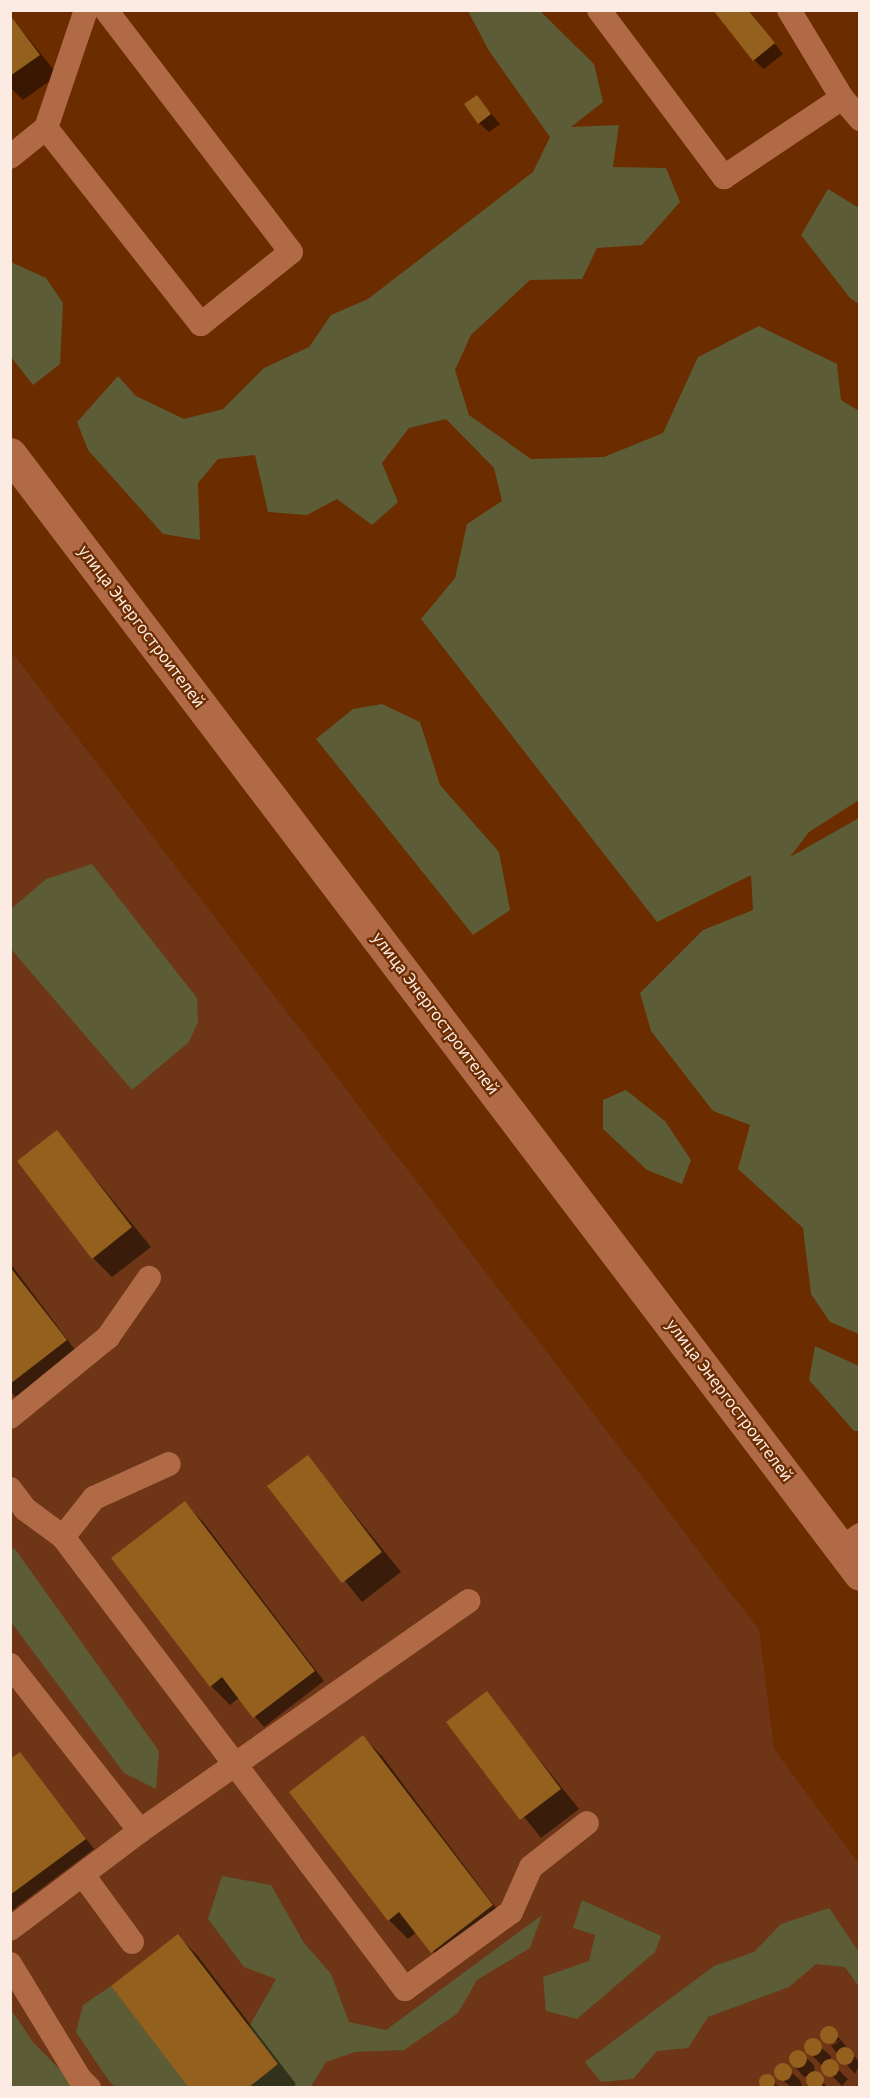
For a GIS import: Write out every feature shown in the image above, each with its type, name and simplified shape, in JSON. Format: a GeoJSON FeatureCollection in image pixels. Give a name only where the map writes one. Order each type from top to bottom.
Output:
{"type":"FeatureCollection","features":[{"type":"Feature","properties":{"kind":"main road","name":"улица Энергостроителей"},"geometry":{"type":"LineString","coordinates":[[12,459],[853,1552]]}},
{"type":"Feature","properties":{"kind":"lane"},"geometry":{"type":"LineString","coordinates":[[10,157],[46,128],[86,10]]}},
{"type":"Feature","properties":{"kind":"lane"},"geometry":{"type":"LineString","coordinates":[[46,128],[201,324],[291,252],[106,10]]}},
{"type":"Feature","properties":{"kind":"lane"},"geometry":{"type":"LineString","coordinates":[[599,10],[724,177],[842,98]]}},
{"type":"Feature","properties":{"kind":"lane"},"geometry":{"type":"LineString","coordinates":[[789,10],[842,98],[860,119]]}},
{"type":"Feature","properties":{"kind":"lane"},"geometry":{"type":"LineString","coordinates":[[10,1417],[108,1337],[149,1278]]}},
{"type":"Feature","properties":{"kind":"lane"},"geometry":{"type":"LineString","coordinates":[[63,1537],[94,1498],[169,1464]]}},
{"type":"Feature","properties":{"kind":"lane"},"geometry":{"type":"LineString","coordinates":[[10,1489],[25,1509],[63,1537],[405,1989],[511,1912],[531,1867],[587,1823]]}},
{"type":"Feature","properties":{"kind":"lane"},"geometry":{"type":"LineString","coordinates":[[10,1929],[140,1831],[469,1601]]}},
{"type":"Feature","properties":{"kind":"lane"},"geometry":{"type":"LineString","coordinates":[[10,1665],[140,1831]]}},
{"type":"Feature","properties":{"kind":"lane"},"geometry":{"type":"LineString","coordinates":[[83,1875],[132,1942]]}},
{"type":"Feature","properties":{"kind":"lane"},"geometry":{"type":"LineString","coordinates":[[10,1964],[80,2079],[89,2088]]}},
{"type":"Feature","properties":{"kind":"shaded area"},"geometry":{"type":"Polygon","coordinates":[[[468,11],[540,11],[594,64],[603,102],[571,127],[619,125],[613,167],[666,168],[680,202],[642,245],[597,248],[582,279],[530,280],[471,335],[455,370],[469,415],[531,459],[604,457],[663,433],[698,357],[759,326],[837,364],[841,400],[859,411],[859,800],[809,832],[790,857],[859,818],[859,1334],[830,1322],[811,1294],[803,1228],[738,1169],[750,1125],[713,1111],[651,1031],[640,993],[703,930],[753,910],[751,875],[657,922],[421,619],[455,578],[467,524],[502,501],[494,468],[446,419],[409,428],[382,463],[398,502],[372,525],[337,499],[307,515],[268,512],[255,455],[218,459],[198,483],[200,540],[163,534],[88,450],[77,422],[118,376],[136,396],[184,419],[223,409],[264,368],[309,347],[331,315],[368,299],[533,172],[550,137],[489,51],[468,11]]]}},
{"type":"Feature","properties":{"kind":"shaded area"},"geometry":{"type":"Polygon","coordinates":[[[828,189],[859,208],[859,304],[850,298],[801,235],[828,189]]]}},
{"type":"Feature","properties":{"kind":"shaded area"},"geometry":{"type":"Polygon","coordinates":[[[11,262],[46,278],[63,303],[60,364],[33,385],[11,357],[11,262]]]}},
{"type":"Feature","properties":{"kind":"shaded area"},"geometry":{"type":"Polygon","coordinates":[[[15,656],[759,1630],[774,1749],[859,1864],[859,2087],[11,2087],[10,659],[15,656]]]}},
{"type":"Feature","properties":{"kind":"shaded area"},"geometry":{"type":"Polygon","coordinates":[[[382,704],[420,722],[440,785],[499,852],[510,910],[473,935],[316,739],[353,709],[382,704]]]}},
{"type":"Feature","properties":{"kind":"shaded area"},"geometry":{"type":"Polygon","coordinates":[[[92,864],[197,998],[198,1022],[189,1042],[132,1090],[11,949],[11,909],[46,879],[92,864]]]}},
{"type":"Feature","properties":{"kind":"shaded area"},"geometry":{"type":"Polygon","coordinates":[[[626,1090],[665,1121],[691,1160],[682,1184],[647,1170],[603,1129],[603,1100],[626,1090]]]}},
{"type":"Feature","properties":{"kind":"shaded area"},"geometry":{"type":"Polygon","coordinates":[[[815,1346],[859,1366],[859,1431],[854,1431],[809,1380],[815,1346]]]}},
{"type":"Feature","properties":{"kind":"shaded area"},"geometry":{"type":"Polygon","coordinates":[[[11,1548],[15,1549],[159,1751],[156,1789],[124,1773],[11,1622],[11,1548]]]}},
{"type":"Feature","properties":{"kind":"shaded area"},"geometry":{"type":"Polygon","coordinates":[[[222,1876],[271,1885],[304,1943],[331,1974],[349,2022],[386,2030],[542,1915],[530,1948],[477,1980],[458,2013],[404,2050],[355,2052],[326,2062],[310,2088],[248,2087],[278,2064],[249,2027],[276,1979],[244,1967],[208,1919],[222,1876]]]}},
{"type":"Feature","properties":{"kind":"shaded area"},"geometry":{"type":"Polygon","coordinates":[[[582,1900],[661,1936],[655,1952],[577,2019],[546,2011],[543,1977],[589,1961],[595,1935],[573,1928],[582,1900]]]}},
{"type":"Feature","properties":{"kind":"shaded area"},"geometry":{"type":"Polygon","coordinates":[[[829,1908],[859,1952],[859,1987],[845,1967],[816,1964],[789,1987],[708,2017],[688,2048],[657,2051],[633,2079],[601,2082],[585,2062],[714,1966],[754,1952],[781,1924],[829,1908]]]}},
{"type":"Feature","properties":{"kind":"shaded area"},"geometry":{"type":"Polygon","coordinates":[[[111,1986],[189,2087],[115,2087],[109,2081],[76,2032],[83,2005],[111,1986]]]}},
{"type":"Feature","properties":{"kind":"shaded area"},"geometry":{"type":"Polygon","coordinates":[[[10,2008],[33,2042],[77,2087],[11,2087],[10,2008]]]}},
{"type":"Feature","properties":{"kind":"building"},"geometry":{"type":"Polygon","coordinates":[[[713,10],[748,10],[775,43],[753,61],[713,10]]]}},
{"type":"Feature","properties":{"kind":"building"},"geometry":{"type":"Polygon","coordinates":[[[10,15],[40,55],[10,76],[10,15]]]}},
{"type":"Feature","properties":{"kind":"building"},"geometry":{"type":"Polygon","coordinates":[[[477,95],[491,114],[478,124],[464,104],[477,95]]]}},
{"type":"Feature","properties":{"kind":"building"},"geometry":{"type":"Polygon","coordinates":[[[57,1130],[132,1227],[92,1259],[17,1161],[57,1130]]]}},
{"type":"Feature","properties":{"kind":"building"},"geometry":{"type":"Polygon","coordinates":[[[10,1267],[67,1340],[10,1384],[10,1267]]]}},
{"type":"Feature","properties":{"kind":"building"},"geometry":{"type":"Polygon","coordinates":[[[308,1455],[382,1552],[342,1583],[267,1486],[308,1455]]]}},
{"type":"Feature","properties":{"kind":"building"},"geometry":{"type":"Polygon","coordinates":[[[185,1501],[315,1671],[253,1718],[222,1677],[210,1687],[111,1558],[185,1501]]]}},
{"type":"Feature","properties":{"kind":"building"},"geometry":{"type":"Polygon","coordinates":[[[487,1691],[561,1789],[520,1820],[446,1722],[487,1691]]]}},
{"type":"Feature","properties":{"kind":"building"},"geometry":{"type":"Polygon","coordinates":[[[363,1735],[493,1905],[431,1953],[399,1912],[388,1921],[289,1792],[363,1735]]]}},
{"type":"Feature","properties":{"kind":"building"},"geometry":{"type":"Polygon","coordinates":[[[20,1752],[86,1839],[10,1895],[10,1759],[20,1752]]]}},
{"type":"Feature","properties":{"kind":"building"},"geometry":{"type":"Polygon","coordinates":[[[178,1934],[278,2064],[248,2088],[189,2088],[111,1986],[178,1934]]]}},
{"type":"Feature","properties":{"kind":"building"},"geometry":{"type":"Polygon","coordinates":[[[829,2026],[835,2029],[838,2035],[835,2041],[829,2044],[823,2041],[820,2035],[823,2029],[829,2026]]]}},
{"type":"Feature","properties":{"kind":"building"},"geometry":{"type":"Polygon","coordinates":[[[813,2038],[819,2041],[822,2047],[819,2053],[813,2056],[807,2053],[804,2047],[807,2041],[813,2038]]]}},
{"type":"Feature","properties":{"kind":"building"},"geometry":{"type":"Polygon","coordinates":[[[845,2047],[851,2050],[854,2056],[851,2062],[845,2065],[839,2062],[836,2056],[839,2050],[845,2047]]]}},
{"type":"Feature","properties":{"kind":"building"},"geometry":{"type":"Polygon","coordinates":[[[798,2050],[804,2053],[807,2059],[804,2065],[798,2068],[792,2065],[789,2059],[792,2053],[798,2050]]]}},
{"type":"Feature","properties":{"kind":"building"},"geometry":{"type":"Polygon","coordinates":[[[830,2059],[836,2062],[839,2068],[836,2074],[830,2077],[824,2074],[821,2068],[824,2062],[830,2059]]]}},
{"type":"Feature","properties":{"kind":"building"},"geometry":{"type":"Polygon","coordinates":[[[783,2063],[789,2066],[792,2072],[789,2078],[783,2081],[777,2078],[774,2072],[777,2066],[783,2063]]]}},
{"type":"Feature","properties":{"kind":"building"},"geometry":{"type":"Polygon","coordinates":[[[815,2071],[821,2074],[824,2080],[821,2086],[815,2089],[809,2086],[806,2080],[809,2074],[815,2071]]]}},
{"type":"Feature","properties":{"kind":"building"},"geometry":{"type":"Polygon","coordinates":[[[767,2074],[773,2076],[775,2082],[773,2088],[767,2090],[761,2088],[759,2082],[761,2076],[767,2074]]]}}]}
